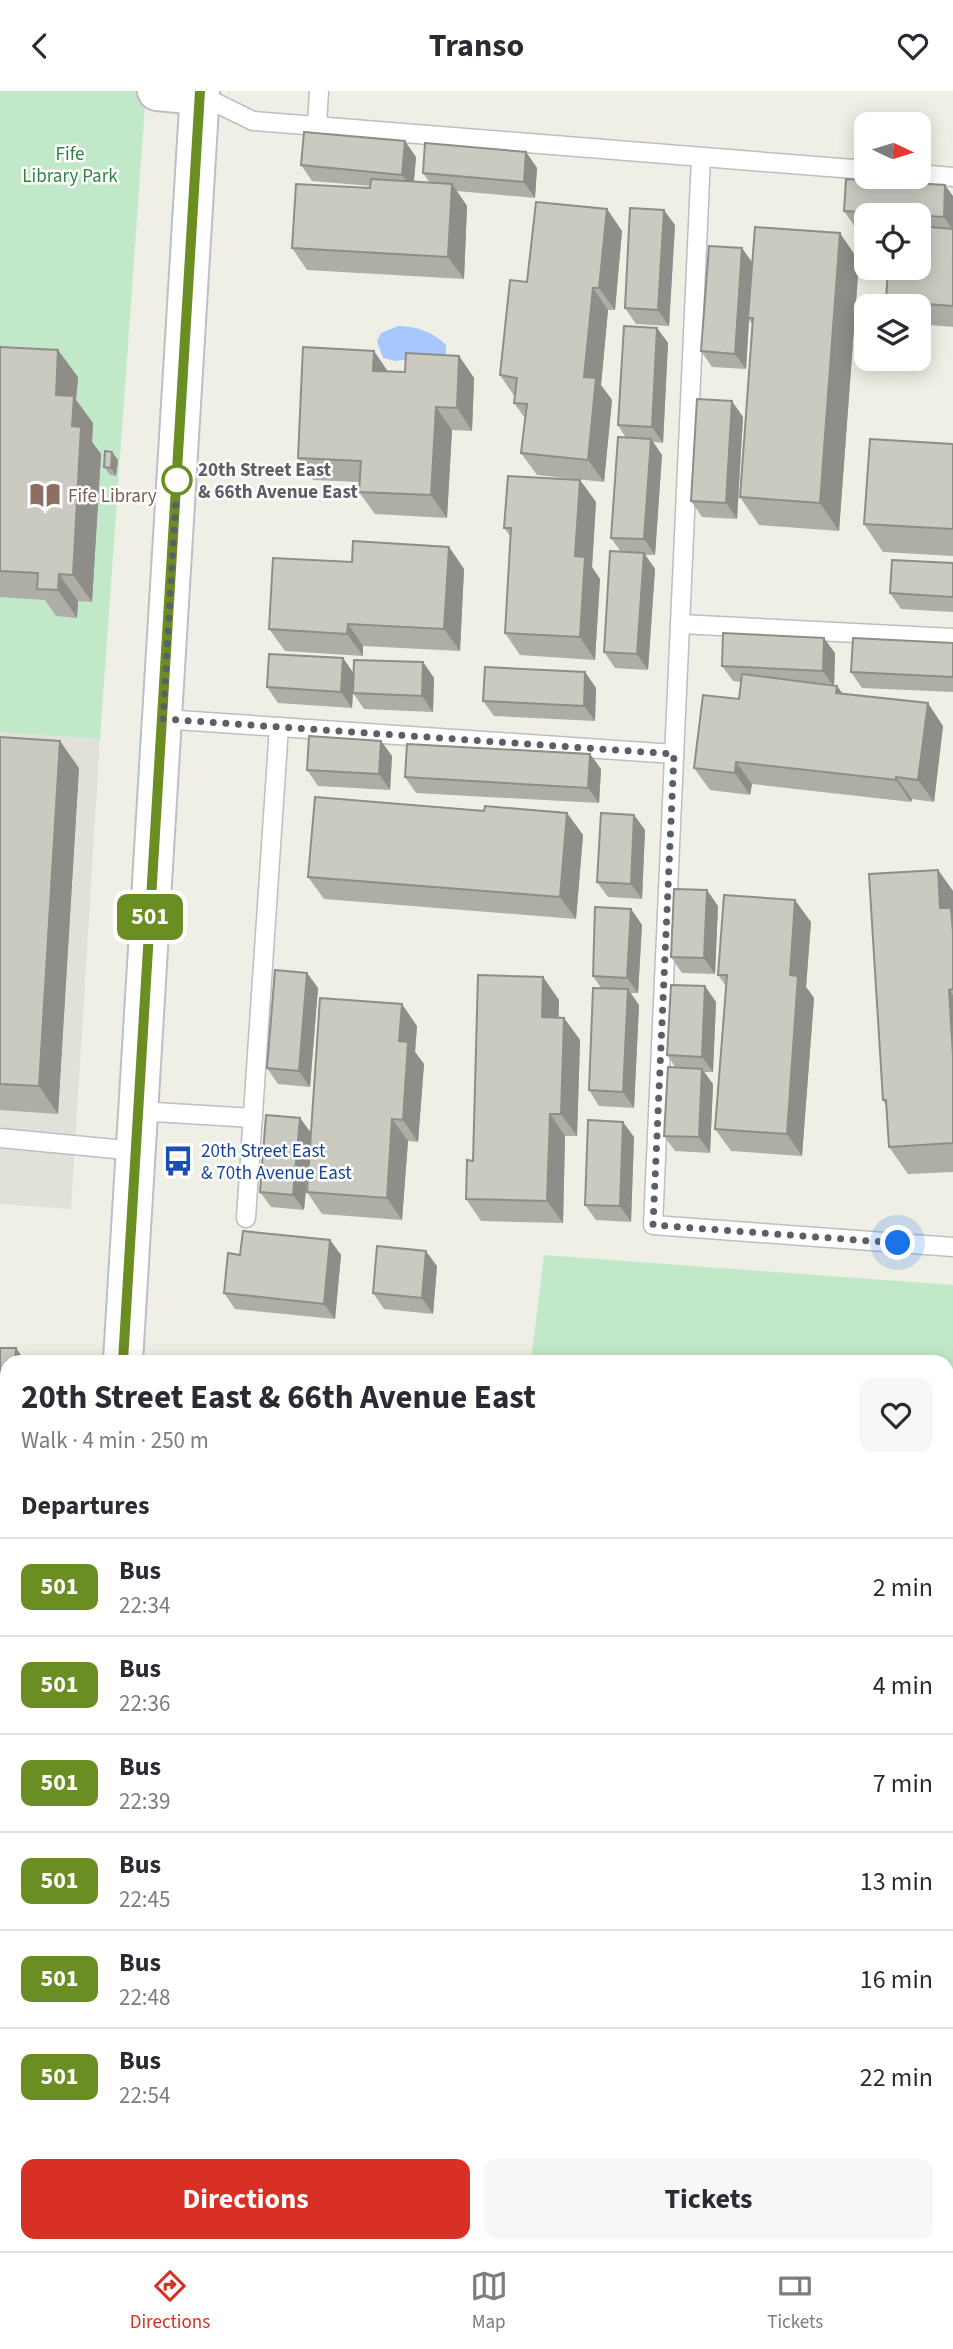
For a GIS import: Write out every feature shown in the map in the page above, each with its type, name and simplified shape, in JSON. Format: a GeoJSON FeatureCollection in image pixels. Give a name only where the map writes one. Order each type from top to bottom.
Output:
{"type":"FeatureCollection","features":[{"type":"Feature","properties":{"kind":"main road"},"geometry":{"type":"LineString","coordinates":[[123,1355],[200,93],[157,91]]}},
{"type":"Feature","properties":{"kind":"lane"},"geometry":{"type":"LineString","coordinates":[[317,125],[319,91]]}},
{"type":"Feature","properties":{"kind":"lane"},"geometry":{"type":"LineString","coordinates":[[200,93],[253,121],[854,169]]}},
{"type":"Feature","properties":{"kind":"lane"},"geometry":{"type":"LineString","coordinates":[[701,157],[653,1225],[953,1247]]}},
{"type":"Feature","properties":{"kind":"lane"},"geometry":{"type":"LineString","coordinates":[[931,175],[953,177]]}},
{"type":"Feature","properties":{"kind":"lane"},"geometry":{"type":"LineString","coordinates":[[680,624],[953,638]]}},
{"type":"Feature","properties":{"kind":"lane"},"geometry":{"type":"LineString","coordinates":[[163,719],[674,754]]}},
{"type":"Feature","properties":{"kind":"lane"},"geometry":{"type":"LineString","coordinates":[[246,1218],[279,727]]}},
{"type":"Feature","properties":{"kind":"lane"},"geometry":{"type":"LineString","coordinates":[[138,1111],[253,1118]]}},
{"type":"Feature","properties":{"kind":"lane"},"geometry":{"type":"LineString","coordinates":[[0,1138],[136,1151]]}},
{"type":"Feature","properties":{"kind":"shaded area"},"geometry":{"type":"Polygon","coordinates":[[[0,732],[100,739],[71,1209],[0,1204],[0,732]]]}},
{"type":"Feature","properties":{"kind":"green space","name":"Fife Library Park"},"geometry":{"type":"Polygon","coordinates":[[[0,91],[146,91],[100,739],[0,732],[0,91]]]}},
{"type":"Feature","properties":{"kind":"green space"},"geometry":{"type":"Polygon","coordinates":[[[544,1255],[953,1285],[953,1355],[532,1355],[544,1255]]]}},
{"type":"Feature","properties":{"kind":"water"},"geometry":{"type":"Polygon","coordinates":[[[398,326],[430,333],[446,345],[446,355],[396,361],[383,358],[377,341],[381,333],[398,326]]]}},
{"type":"Feature","properties":{"kind":"building"},"geometry":{"type":"Polygon","coordinates":[[[304,132],[405,141],[402,175],[301,165],[304,132]]]}},
{"type":"Feature","properties":{"kind":"building"},"geometry":{"type":"Polygon","coordinates":[[[425,143],[526,152],[524,182],[423,173],[425,143]]]}},
{"type":"Feature","properties":{"kind":"building"},"geometry":{"type":"Polygon","coordinates":[[[371,179],[452,184],[448,257],[292,248],[296,184],[370,188],[371,179]]]}},
{"type":"Feature","properties":{"kind":"building"},"geometry":{"type":"Polygon","coordinates":[[[846,179],[854,179],[854,189],[931,189],[931,184],[945,185],[944,217],[931,216],[931,203],[854,203],[854,212],[844,211],[846,179]]]}},
{"type":"Feature","properties":{"kind":"building"},"geometry":{"type":"Polygon","coordinates":[[[536,202],[607,209],[599,288],[593,288],[584,377],[596,378],[588,460],[521,453],[527,404],[514,403],[517,378],[500,375],[510,280],[527,282],[536,202]]]}},
{"type":"Feature","properties":{"kind":"building"},"geometry":{"type":"Polygon","coordinates":[[[630,208],[664,210],[658,310],[625,308],[630,208]]]}},
{"type":"Feature","properties":{"kind":"building"},"geometry":{"type":"Polygon","coordinates":[[[755,227],[840,233],[820,503],[740,497],[753,318],[748,318],[755,227]]]}},
{"type":"Feature","properties":{"kind":"building"},"geometry":{"type":"Polygon","coordinates":[[[931,227],[953,229],[953,306],[931,304],[931,294],[886,294],[887,280],[931,280],[931,227]]]}},
{"type":"Feature","properties":{"kind":"building"},"geometry":{"type":"Polygon","coordinates":[[[709,246],[742,248],[735,354],[701,351],[709,246]]]}},
{"type":"Feature","properties":{"kind":"building"},"geometry":{"type":"Polygon","coordinates":[[[624,326],[657,328],[652,427],[618,425],[624,326]]]}},
{"type":"Feature","properties":{"kind":"building"},"geometry":{"type":"Polygon","coordinates":[[[0,347],[58,350],[56,395],[74,396],[72,426],[81,427],[73,575],[59,574],[58,590],[37,589],[38,573],[0,571],[0,347]]]}},
{"type":"Feature","properties":{"kind":"building"},"geometry":{"type":"Polygon","coordinates":[[[303,347],[374,351],[373,371],[405,372],[406,353],[459,356],[457,408],[436,407],[431,495],[359,492],[361,461],[298,458],[303,347]]]}},
{"type":"Feature","properties":{"kind":"building"},"geometry":{"type":"Polygon","coordinates":[[[697,399],[732,401],[726,503],[691,501],[697,399]]]}},
{"type":"Feature","properties":{"kind":"building"},"geometry":{"type":"Polygon","coordinates":[[[618,437],[651,439],[644,539],[611,538],[618,437]]]}},
{"type":"Feature","properties":{"kind":"building"},"geometry":{"type":"Polygon","coordinates":[[[870,439],[953,444],[953,529],[864,524],[870,439]]]}},
{"type":"Feature","properties":{"kind":"building"},"geometry":{"type":"Polygon","coordinates":[[[105,451],[112,452],[111,468],[104,467],[105,451]]]}},
{"type":"Feature","properties":{"kind":"building"},"geometry":{"type":"Polygon","coordinates":[[[508,476],[580,480],[575,556],[585,557],[580,637],[505,633],[511,528],[504,528],[508,476]]]}},
{"type":"Feature","properties":{"kind":"building"},"geometry":{"type":"Polygon","coordinates":[[[353,541],[449,547],[444,629],[348,624],[347,634],[269,629],[273,558],[352,562],[353,541]]]}},
{"type":"Feature","properties":{"kind":"building"},"geometry":{"type":"Polygon","coordinates":[[[610,551],[644,553],[637,654],[604,652],[610,551]]]}},
{"type":"Feature","properties":{"kind":"building"},"geometry":{"type":"Polygon","coordinates":[[[892,560],[953,563],[953,597],[890,593],[892,560]]]}},
{"type":"Feature","properties":{"kind":"building"},"geometry":{"type":"Polygon","coordinates":[[[723,633],[824,638],[823,671],[722,666],[723,633]]]}},
{"type":"Feature","properties":{"kind":"building"},"geometry":{"type":"Polygon","coordinates":[[[853,638],[953,643],[953,677],[851,672],[853,638]]]}},
{"type":"Feature","properties":{"kind":"building"},"geometry":{"type":"Polygon","coordinates":[[[269,654],[343,658],[341,692],[267,687],[269,654]]]}},
{"type":"Feature","properties":{"kind":"building"},"geometry":{"type":"Polygon","coordinates":[[[354,660],[423,662],[422,696],[353,693],[354,660]]]}},
{"type":"Feature","properties":{"kind":"building"},"geometry":{"type":"Polygon","coordinates":[[[485,667],[585,672],[584,706],[483,701],[485,667]]]}},
{"type":"Feature","properties":{"kind":"building"},"geometry":{"type":"Polygon","coordinates":[[[742,674],[837,686],[836,693],[928,703],[918,780],[896,777],[896,780],[736,762],[735,773],[694,768],[703,695],[739,699],[742,674]]]}},
{"type":"Feature","properties":{"kind":"building"},"geometry":{"type":"Polygon","coordinates":[[[309,736],[381,741],[379,774],[307,770],[309,736]]]}},
{"type":"Feature","properties":{"kind":"building"},"geometry":{"type":"Polygon","coordinates":[[[0,737],[60,741],[39,1086],[0,1084],[0,737]]]}},
{"type":"Feature","properties":{"kind":"building"},"geometry":{"type":"Polygon","coordinates":[[[407,744],[590,754],[588,788],[405,777],[407,744]]]}},
{"type":"Feature","properties":{"kind":"building"},"geometry":{"type":"Polygon","coordinates":[[[315,797],[484,811],[485,806],[567,813],[560,897],[308,877],[315,797]]]}},
{"type":"Feature","properties":{"kind":"building"},"geometry":{"type":"Polygon","coordinates":[[[601,813],[634,815],[631,884],[597,882],[601,813]]]}},
{"type":"Feature","properties":{"kind":"building"},"geometry":{"type":"Polygon","coordinates":[[[938,870],[940,908],[951,908],[953,933],[953,989],[949,990],[953,1056],[953,1143],[889,1147],[886,1100],[883,1100],[869,874],[938,870]]]}},
{"type":"Feature","properties":{"kind":"building"},"geometry":{"type":"Polygon","coordinates":[[[674,889],[707,890],[704,958],[671,957],[674,889]]]}},
{"type":"Feature","properties":{"kind":"building"},"geometry":{"type":"Polygon","coordinates":[[[724,895],[795,900],[790,975],[798,976],[787,1134],[715,1129],[727,975],[718,975],[724,895]]]}},
{"type":"Feature","properties":{"kind":"building"},"geometry":{"type":"Polygon","coordinates":[[[595,907],[631,909],[627,978],[593,976],[595,907]]]}},
{"type":"Feature","properties":{"kind":"building"},"geometry":{"type":"Polygon","coordinates":[[[275,970],[307,973],[299,1071],[267,1068],[275,970]]]}},
{"type":"Feature","properties":{"kind":"building"},"geometry":{"type":"Polygon","coordinates":[[[478,975],[543,977],[542,1017],[564,1018],[561,1114],[550,1114],[547,1201],[466,1199],[467,1160],[473,1161],[478,975]]]}},
{"type":"Feature","properties":{"kind":"building"},"geometry":{"type":"Polygon","coordinates":[[[671,985],[705,986],[702,1057],[667,1055],[671,985]]]}},
{"type":"Feature","properties":{"kind":"building"},"geometry":{"type":"Polygon","coordinates":[[[593,988],[628,989],[623,1092],[589,1090],[593,988]]]}},
{"type":"Feature","properties":{"kind":"building"},"geometry":{"type":"Polygon","coordinates":[[[320,998],[402,1004],[399,1041],[408,1042],[403,1120],[392,1119],[387,1198],[307,1192],[320,998]]]}},
{"type":"Feature","properties":{"kind":"building"},"geometry":{"type":"Polygon","coordinates":[[[668,1067],[702,1069],[699,1137],[664,1136],[668,1067]]]}},
{"type":"Feature","properties":{"kind":"building"},"geometry":{"type":"Polygon","coordinates":[[[266,1115],[300,1118],[293,1195],[260,1192],[266,1115]]]}},
{"type":"Feature","properties":{"kind":"building"},"geometry":{"type":"Polygon","coordinates":[[[588,1120],[623,1122],[620,1206],[585,1205],[588,1120]]]}},
{"type":"Feature","properties":{"kind":"building"},"geometry":{"type":"Polygon","coordinates":[[[243,1231],[330,1240],[324,1304],[224,1293],[228,1253],[240,1255],[243,1231]]]}},
{"type":"Feature","properties":{"kind":"building"},"geometry":{"type":"Polygon","coordinates":[[[377,1246],[426,1251],[422,1298],[373,1293],[377,1246]]]}},
{"type":"Feature","properties":{"kind":"building"},"geometry":{"type":"Polygon","coordinates":[[[0,1348],[16,1348],[15,1355],[0,1355],[0,1348]]]}},
{"type":"Feature","properties":{"kind":"bus line","name":"501"},"geometry":{"type":"LineString","coordinates":[[123,1355],[200,91]]}},
{"type":"Feature","properties":{"kind":"place","name":"20th Street East & 66th Avenue East"},"geometry":{"type":"Point","coordinates":[177,480]}},
{"type":"Feature","properties":{"kind":"place","name":"Fife Library"},"geometry":{"type":"Point","coordinates":[45,495]}},
{"type":"Feature","properties":{"kind":"place","name":"20th Street East & 70th Avenue East"},"geometry":{"type":"Point","coordinates":[178,1161]}},
{"type":"Feature","properties":{"kind":"route"},"geometry":{"type":"LineString","coordinates":[[177,480],[163,719],[674,754],[653,1225],[898,1243]]}}]}
